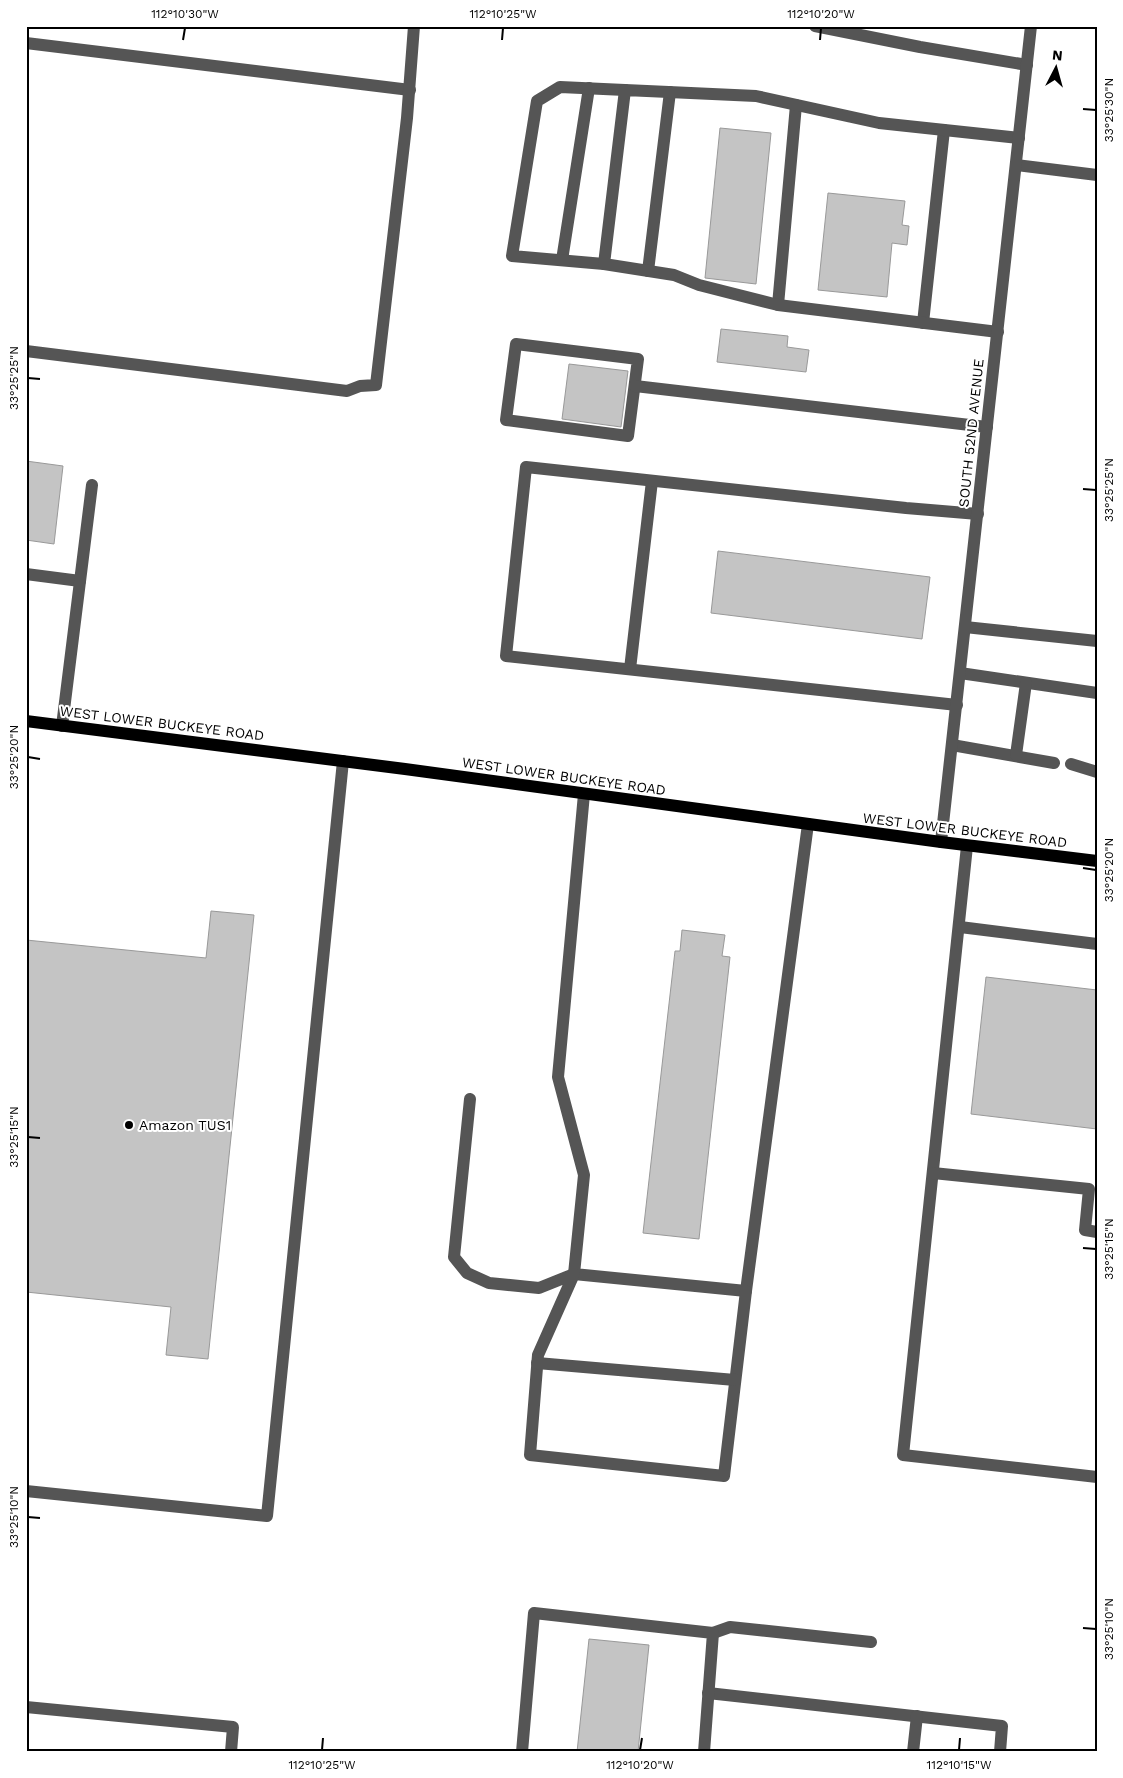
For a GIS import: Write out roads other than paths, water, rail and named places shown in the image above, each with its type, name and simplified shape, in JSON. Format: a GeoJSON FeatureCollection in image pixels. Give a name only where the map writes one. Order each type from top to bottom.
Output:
{"type":"FeatureCollection","features":[{"type":"Feature","properties":{"kind":"main road","name":"WEST LOWER BUCKEYE ROAD"},"geometry":{"type":"LineString","coordinates":[[26,721],[967,846],[1097,861]]}},
{"type":"Feature","properties":{"kind":"street"},"geometry":{"type":"LineString","coordinates":[[26,351],[347,391],[360,386],[376,385],[410,90],[414,26]]}},
{"type":"Feature","properties":{"kind":"street"},"geometry":{"type":"LineString","coordinates":[[815,26],[920,47],[1027,65]]}},
{"type":"Feature","properties":{"kind":"street","name":"SOUTH 52ND AVENUE"},"geometry":{"type":"LineString","coordinates":[[941,842],[1031,26]]}},
{"type":"Feature","properties":{"kind":"street"},"geometry":{"type":"LineString","coordinates":[[26,43],[410,90]]}},
{"type":"Feature","properties":{"kind":"street"},"geometry":{"type":"LineString","coordinates":[[998,332],[778,305],[699,285],[674,276],[648,271],[604,264],[512,256],[538,101],[560,87],[756,96],[879,123],[1019,138]]}},
{"type":"Feature","properties":{"kind":"street"},"geometry":{"type":"LineString","coordinates":[[562,260],[589,88]]}},
{"type":"Feature","properties":{"kind":"street"},"geometry":{"type":"LineString","coordinates":[[604,264],[625,90]]}},
{"type":"Feature","properties":{"kind":"street"},"geometry":{"type":"LineString","coordinates":[[648,271],[670,92]]}},
{"type":"Feature","properties":{"kind":"street"},"geometry":{"type":"LineString","coordinates":[[778,305],[796,105]]}},
{"type":"Feature","properties":{"kind":"street"},"geometry":{"type":"LineString","coordinates":[[923,323],[944,130]]}},
{"type":"Feature","properties":{"kind":"street"},"geometry":{"type":"LineString","coordinates":[[1016,165],[1097,175]]}},
{"type":"Feature","properties":{"kind":"street"},"geometry":{"type":"LineString","coordinates":[[516,344],[638,359],[635,386],[628,436],[506,420],[516,344]]}},
{"type":"Feature","properties":{"kind":"street"},"geometry":{"type":"LineString","coordinates":[[635,386],[987,427]]}},
{"type":"Feature","properties":{"kind":"street"},"geometry":{"type":"LineString","coordinates":[[956,705],[506,656],[526,467],[978,514]]}},
{"type":"Feature","properties":{"kind":"street"},"geometry":{"type":"LineString","coordinates":[[630,669],[652,481]]}},
{"type":"Feature","properties":{"kind":"street"},"geometry":{"type":"LineString","coordinates":[[62,726],[92,485]]}},
{"type":"Feature","properties":{"kind":"street"},"geometry":{"type":"LineString","coordinates":[[26,574],[80,581]]}},
{"type":"Feature","properties":{"kind":"street"},"geometry":{"type":"LineString","coordinates":[[965,627],[1097,641]]}},
{"type":"Feature","properties":{"kind":"street"},"geometry":{"type":"LineString","coordinates":[[960,673],[1097,694]]}},
{"type":"Feature","properties":{"kind":"street"},"geometry":{"type":"LineString","coordinates":[[1016,755],[1026,683]]}},
{"type":"Feature","properties":{"kind":"street"},"geometry":{"type":"LineString","coordinates":[[952,745],[1054,763]]}},
{"type":"Feature","properties":{"kind":"street"},"geometry":{"type":"LineString","coordinates":[[26,1491],[267,1516],[343,762]]}},
{"type":"Feature","properties":{"kind":"street"},"geometry":{"type":"LineString","coordinates":[[1071,764],[1097,772]]}},
{"type":"Feature","properties":{"kind":"street"},"geometry":{"type":"LineString","coordinates":[[584,794],[558,1077],[584,1176],[574,1274],[538,1356],[530,1456],[724,1476],[746,1291],[808,824]]}},
{"type":"Feature","properties":{"kind":"street"},"geometry":{"type":"LineString","coordinates":[[967,846],[960,927],[903,1455],[1097,1477]]}},
{"type":"Feature","properties":{"kind":"street"},"geometry":{"type":"LineString","coordinates":[[960,927],[1097,944]]}},
{"type":"Feature","properties":{"kind":"street"},"geometry":{"type":"LineString","coordinates":[[470,1099],[454,1257],[467,1272],[489,1283],[538,1288],[574,1274],[746,1291]]}},
{"type":"Feature","properties":{"kind":"street"},"geometry":{"type":"LineString","coordinates":[[933,1173],[1089,1189],[1085,1230],[1097,1232]]}},
{"type":"Feature","properties":{"kind":"street"},"geometry":{"type":"LineString","coordinates":[[537,1363],[736,1380]]}},
{"type":"Feature","properties":{"kind":"street"},"geometry":{"type":"LineString","coordinates":[[522,1752],[534,1613],[713,1633],[730,1627],[871,1642]]}},
{"type":"Feature","properties":{"kind":"street"},"geometry":{"type":"LineString","coordinates":[[704,1752],[713,1633]]}},
{"type":"Feature","properties":{"kind":"street"},"geometry":{"type":"LineString","coordinates":[[708,1694],[1002,1726],[1000,1752]]}},
{"type":"Feature","properties":{"kind":"street"},"geometry":{"type":"LineString","coordinates":[[26,1707],[233,1727],[230,1752]]}},
{"type":"Feature","properties":{"kind":"street"},"geometry":{"type":"LineString","coordinates":[[913,1752],[917,1716]]}},
{"type":"Feature","properties":{"kind":"place","name":"Amazon TUS1"},"geometry":{"type":"Point","coordinates":[129,1125]}}]}
